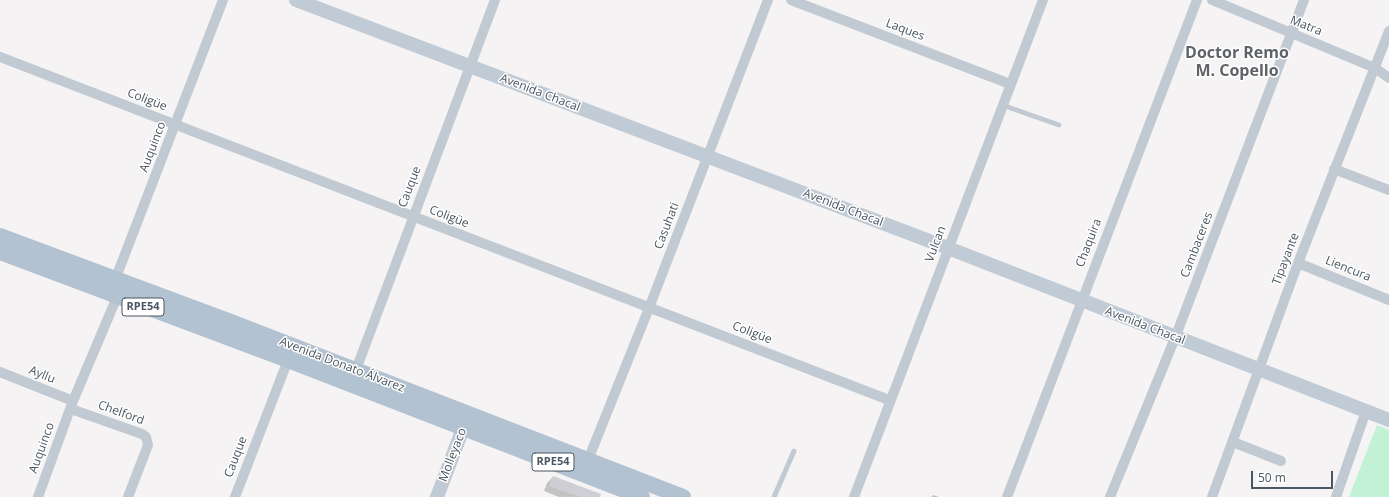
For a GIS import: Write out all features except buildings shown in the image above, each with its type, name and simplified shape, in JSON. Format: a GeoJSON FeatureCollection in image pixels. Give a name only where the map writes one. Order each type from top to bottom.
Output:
{"type":"FeatureCollection","features":[{"type":"Feature","properties":{"kind":"main road","name":"Avenida Chacal"},"geometry":{"type":"LineString","coordinates":[[296,0],[948,248],[1175,338],[1389,420]]}},
{"type":"Feature","properties":{"kind":"main road","name":"Avenida Donato Álvarez"},"geometry":{"type":"LineString","coordinates":[[0,236],[115,280],[353,377],[466,421],[639,496]]}},
{"type":"Feature","properties":{"kind":"main road","name":"Avenida Donato Álvarez"},"geometry":{"type":"LineString","coordinates":[[0,252],[288,360],[353,377]]}},
{"type":"Feature","properties":{"kind":"main road","name":"Avenida Donato Álvarez"},"geometry":{"type":"LineString","coordinates":[[466,421],[588,460],[683,497]]}},
{"type":"Feature","properties":{"kind":"main road","name":"Molleyaco"},"geometry":{"type":"LineString","coordinates":[[437,497],[466,421]]}},
{"type":"Feature","properties":{"kind":"street","name":"Auquinco"},"geometry":{"type":"LineString","coordinates":[[115,280],[223,0]]}},
{"type":"Feature","properties":{"kind":"street","name":"Cauque"},"geometry":{"type":"LineString","coordinates":[[353,377],[495,0]]}},
{"type":"Feature","properties":{"kind":"street","name":"Casuhati"},"geometry":{"type":"LineString","coordinates":[[588,460],[649,308],[768,0]]}},
{"type":"Feature","properties":{"kind":"street","name":"Laques"},"geometry":{"type":"LineString","coordinates":[[791,0],[1010,84]]}},
{"type":"Feature","properties":{"kind":"street","name":"Vulcan"},"geometry":{"type":"LineString","coordinates":[[854,497],[1043,0]]}},
{"type":"Feature","properties":{"kind":"street","name":"Chaquira"},"geometry":{"type":"LineString","coordinates":[[1007,497],[1081,300],[1197,0]]}},
{"type":"Feature","properties":{"kind":"street","name":"Matra"},"geometry":{"type":"LineString","coordinates":[[1212,0],[1375,68],[1389,78]]}},
{"type":"Feature","properties":{"kind":"street","name":"Cambaceres"},"geometry":{"type":"LineString","coordinates":[[1110,497],[1175,338],[1304,0]]}},
{"type":"Feature","properties":{"kind":"street","name":"Tipayante"},"geometry":{"type":"LineString","coordinates":[[1212,497],[1298,263],[1389,31]]}},
{"type":"Feature","properties":{"kind":"street","name":"Coligüe"},"geometry":{"type":"LineString","coordinates":[[0,57],[890,400]]}},
{"type":"Feature","properties":{"kind":"street"},"geometry":{"type":"LineString","coordinates":[[1334,169],[1389,190]]}},
{"type":"Feature","properties":{"kind":"street","name":"Liencura"},"geometry":{"type":"LineString","coordinates":[[1298,263],[1389,300]]}},
{"type":"Feature","properties":{"kind":"street","name":"Auquinco"},"geometry":{"type":"LineString","coordinates":[[38,497],[72,405],[117,297]]}},
{"type":"Feature","properties":{"kind":"street","name":"Cauque"},"geometry":{"type":"LineString","coordinates":[[235,497],[288,360]]}},
{"type":"Feature","properties":{"kind":"street","name":"Ayllu"},"geometry":{"type":"LineString","coordinates":[[0,372],[72,405]]}},
{"type":"Feature","properties":{"kind":"street","name":"Chelford"},"geometry":{"type":"LineString","coordinates":[[72,405],[146,437],[148,445],[128,497]]}},
{"type":"Feature","properties":{"kind":"street"},"geometry":{"type":"LineString","coordinates":[[1336,497],[1366,411]]}},
{"type":"Feature","properties":{"kind":"street"},"geometry":{"type":"LineString","coordinates":[[1233,442],[1282,461]]}},
{"type":"Feature","properties":{"kind":"lane"},"geometry":{"type":"LineString","coordinates":[[1002,105],[1059,125]]}},
{"type":"Feature","properties":{"kind":"lane"},"geometry":{"type":"LineString","coordinates":[[774,497],[794,450]]}},
{"type":"Feature","properties":{"kind":"green space"},"geometry":{"type":"Polygon","coordinates":[[[1377,425],[1389,430],[1389,497],[1349,497],[1377,425]]]}},
{"type":"Feature","properties":{"kind":"district","name":"Doctor Remo M. Copello"},"geometry":{"type":"Point","coordinates":[1237,62]}}]}
